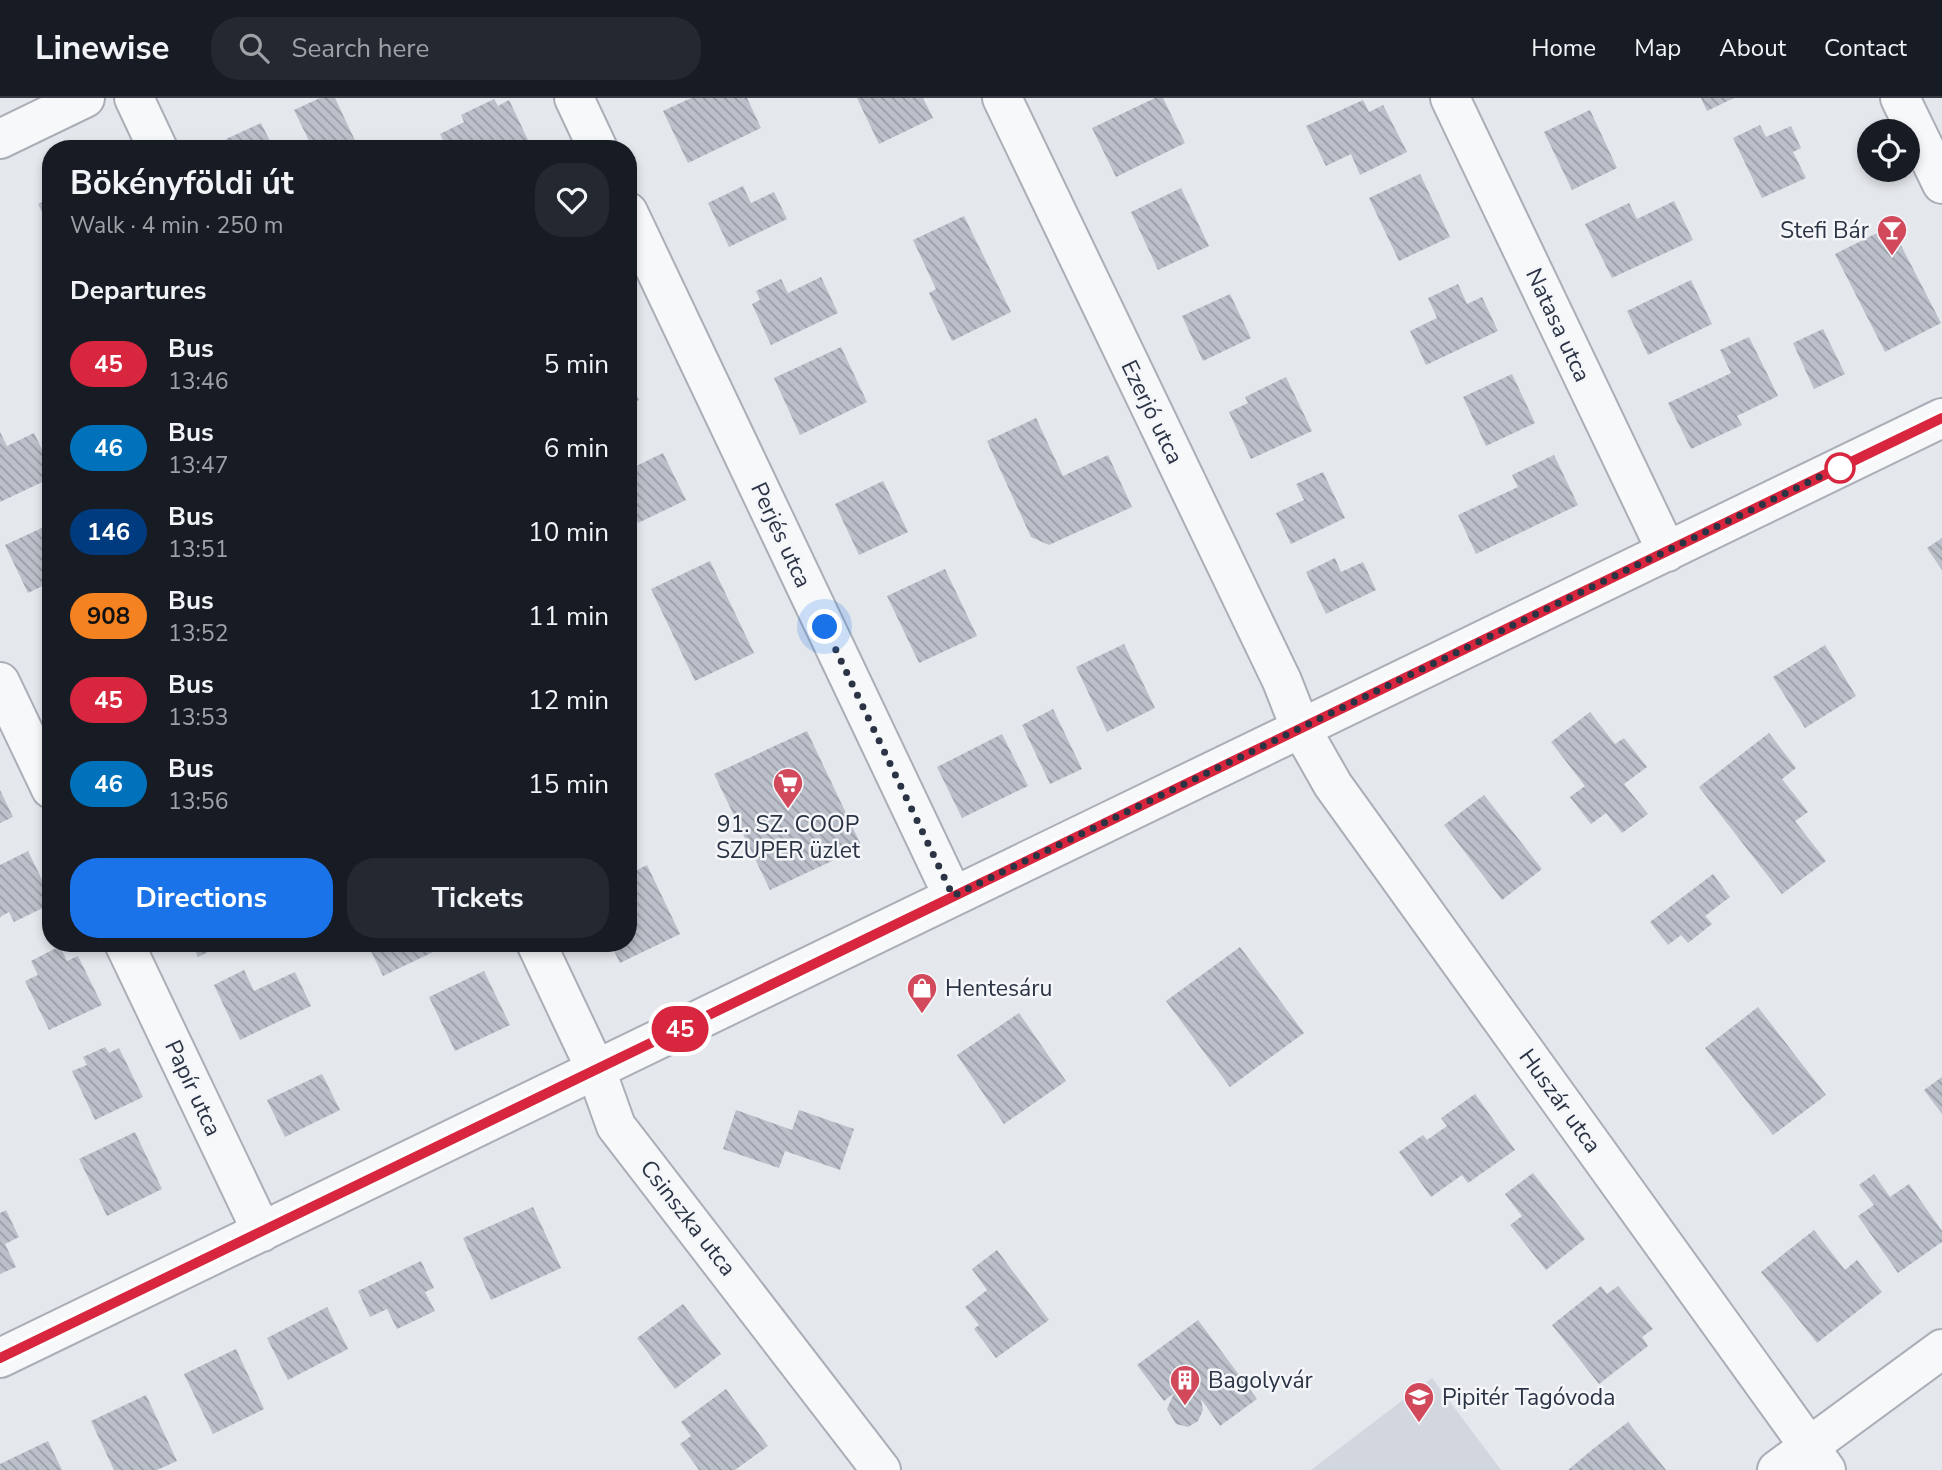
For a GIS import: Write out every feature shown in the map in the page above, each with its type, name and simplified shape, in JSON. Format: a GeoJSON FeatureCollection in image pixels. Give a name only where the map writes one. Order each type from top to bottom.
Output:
{"type":"FeatureCollection","features":[{"type":"Feature","properties":{"kind":"street"},"geometry":{"type":"LineString","coordinates":[[0,139],[85,98]]}},
{"type":"Feature","properties":{"kind":"street"},"geometry":{"type":"LineString","coordinates":[[134,98],[154,140]]}},
{"type":"Feature","properties":{"kind":"street"},"geometry":{"type":"LineString","coordinates":[[574,98],[594,140]]}},
{"type":"Feature","properties":{"kind":"street","name":"Ezerjó utca"},"geometry":{"type":"LineString","coordinates":[[1002,98],[1282,681],[1300,727]]}},
{"type":"Feature","properties":{"kind":"street","name":"Natasa utca"},"geometry":{"type":"LineString","coordinates":[[1450,98],[1667,552]]}},
{"type":"Feature","properties":{"kind":"street"},"geometry":{"type":"LineString","coordinates":[[1900,98],[1942,184]]}},
{"type":"Feature","properties":{"kind":"street","name":"Perjés utca"},"geometry":{"type":"LineString","coordinates":[[637,231],[953,896]]}},
{"type":"Feature","properties":{"kind":"street"},"geometry":{"type":"LineString","coordinates":[[0,1357],[1942,418]]}},
{"type":"Feature","properties":{"kind":"street"},"geometry":{"type":"LineString","coordinates":[[0,682],[42,770]]}},
{"type":"Feature","properties":{"kind":"street","name":"Huszár utca"},"geometry":{"type":"LineString","coordinates":[[1300,727],[1333,785],[1817,1459]]}},
{"type":"Feature","properties":{"kind":"street","name":"Papír utca"},"geometry":{"type":"LineString","coordinates":[[128,952],[262,1232]]}},
{"type":"Feature","properties":{"kind":"street","name":"Csinszka utca"},"geometry":{"type":"LineString","coordinates":[[540,952],[596,1070],[616,1126],[881,1470]]}},
{"type":"Feature","properties":{"kind":"street"},"geometry":{"type":"LineString","coordinates":[[1777,1470],[1817,1459],[1942,1349]]}},
{"type":"Feature","properties":{"kind":"shaded area","name":"Pipitér Tagóvoda"},"geometry":{"type":"Polygon","coordinates":[[[1432,1378],[1501,1470],[1311,1470],[1432,1378]]]}},
{"type":"Feature","properties":{"kind":"building"},"geometry":{"type":"Polygon","coordinates":[[[320,98],[335,98],[355,140],[309,140],[294,110],[320,98]]]}},
{"type":"Feature","properties":{"kind":"building"},"geometry":{"type":"Polygon","coordinates":[[[691,98],[747,98],[761,128],[688,163],[663,111],[691,98]]]}},
{"type":"Feature","properties":{"kind":"building"},"geometry":{"type":"Polygon","coordinates":[[[857,98],[923,98],[933,118],[879,144],[857,98]]]}},
{"type":"Feature","properties":{"kind":"building"},"geometry":{"type":"Polygon","coordinates":[[[1155,98],[1163,98],[1185,143],[1116,177],[1092,128],[1155,98]]]}},
{"type":"Feature","properties":{"kind":"building"},"geometry":{"type":"Polygon","coordinates":[[[1701,98],[1734,98],[1707,111],[1701,98]]]}},
{"type":"Feature","properties":{"kind":"building"},"geometry":{"type":"Polygon","coordinates":[[[494,99],[498,106],[509,100],[528,140],[443,140],[440,134],[464,122],[461,115],[494,99]]]}},
{"type":"Feature","properties":{"kind":"building"},"geometry":{"type":"Polygon","coordinates":[[[1363,100],[1369,112],[1383,105],[1407,152],[1360,175],[1351,154],[1326,166],[1306,126],[1363,100]]]}},
{"type":"Feature","properties":{"kind":"building"},"geometry":{"type":"Polygon","coordinates":[[[1590,110],[1617,168],[1572,190],[1544,132],[1590,110]]]}},
{"type":"Feature","properties":{"kind":"building"},"geometry":{"type":"Polygon","coordinates":[[[261,123],[270,140],[226,140],[261,123]]]}},
{"type":"Feature","properties":{"kind":"building"},"geometry":{"type":"Polygon","coordinates":[[[1760,125],[1766,137],[1791,126],[1801,148],[1793,152],[1806,178],[1762,198],[1733,138],[1760,125]]]}},
{"type":"Feature","properties":{"kind":"building"},"geometry":{"type":"Polygon","coordinates":[[[1420,174],[1450,237],[1399,261],[1369,198],[1420,174]]]}},
{"type":"Feature","properties":{"kind":"building"},"geometry":{"type":"Polygon","coordinates":[[[743,186],[751,203],[774,192],[787,219],[729,247],[708,203],[743,186]]]}},
{"type":"Feature","properties":{"kind":"building"},"geometry":{"type":"Polygon","coordinates":[[[1181,188],[1209,246],[1158,270],[1131,212],[1181,188]]]}},
{"type":"Feature","properties":{"kind":"building"},"geometry":{"type":"Polygon","coordinates":[[[1674,201],[1693,240],[1612,278],[1585,224],[1629,203],[1637,219],[1674,201]]]}},
{"type":"Feature","properties":{"kind":"building"},"geometry":{"type":"Polygon","coordinates":[[[964,216],[1011,312],[952,341],[929,293],[936,289],[913,240],[964,216]]]}},
{"type":"Feature","properties":{"kind":"building"},"geometry":{"type":"Polygon","coordinates":[[[1891,226],[1941,323],[1885,352],[1835,254],[1891,226]]]}},
{"type":"Feature","properties":{"kind":"building"},"geometry":{"type":"Polygon","coordinates":[[[821,277],[838,313],[771,345],[752,304],[760,300],[756,291],[781,279],[788,293],[821,277]]]}},
{"type":"Feature","properties":{"kind":"building"},"geometry":{"type":"Polygon","coordinates":[[[1691,280],[1712,324],[1648,355],[1627,311],[1691,280]]]}},
{"type":"Feature","properties":{"kind":"building"},"geometry":{"type":"Polygon","coordinates":[[[1458,284],[1467,304],[1482,297],[1498,331],[1426,365],[1410,331],[1437,318],[1428,298],[1458,284]]]}},
{"type":"Feature","properties":{"kind":"building"},"geometry":{"type":"Polygon","coordinates":[[[1230,294],[1251,338],[1203,361],[1182,316],[1230,294]]]}},
{"type":"Feature","properties":{"kind":"building"},"geometry":{"type":"Polygon","coordinates":[[[1823,329],[1845,374],[1814,389],[1793,343],[1823,329]]]}},
{"type":"Feature","properties":{"kind":"building"},"geometry":{"type":"Polygon","coordinates":[[[1749,337],[1778,396],[1737,416],[1742,425],[1691,449],[1668,403],[1731,373],[1720,350],[1749,337]]]}},
{"type":"Feature","properties":{"kind":"building"},"geometry":{"type":"Polygon","coordinates":[[[841,347],[867,402],[800,435],[774,378],[841,347]]]}},
{"type":"Feature","properties":{"kind":"building"},"geometry":{"type":"Polygon","coordinates":[[[1512,374],[1535,423],[1486,446],[1463,397],[1512,374]]]}},
{"type":"Feature","properties":{"kind":"building"},"geometry":{"type":"Polygon","coordinates":[[[1286,377],[1312,431],[1251,459],[1229,412],[1248,403],[1245,397],[1286,377]]]}},
{"type":"Feature","properties":{"kind":"building"},"geometry":{"type":"Polygon","coordinates":[[[1036,418],[1063,476],[1108,455],[1132,507],[1049,545],[1031,537],[987,441],[1036,418]]]}},
{"type":"Feature","properties":{"kind":"building"},"geometry":{"type":"Polygon","coordinates":[[[0,432],[7,446],[34,433],[42,449],[42,482],[0,502],[0,432]]]}},
{"type":"Feature","properties":{"kind":"building"},"geometry":{"type":"Polygon","coordinates":[[[663,453],[686,500],[638,523],[637,466],[663,453]]]}},
{"type":"Feature","properties":{"kind":"building"},"geometry":{"type":"Polygon","coordinates":[[[1554,455],[1578,505],[1476,554],[1458,515],[1518,487],[1512,475],[1554,455]]]}},
{"type":"Feature","properties":{"kind":"building"},"geometry":{"type":"Polygon","coordinates":[[[1323,472],[1345,518],[1291,544],[1276,513],[1304,500],[1296,484],[1323,472]]]}},
{"type":"Feature","properties":{"kind":"building"},"geometry":{"type":"Polygon","coordinates":[[[883,481],[908,532],[859,555],[835,504],[883,481]]]}},
{"type":"Feature","properties":{"kind":"building"},"geometry":{"type":"Polygon","coordinates":[[[42,528],[42,586],[28,593],[5,545],[42,528]]]}},
{"type":"Feature","properties":{"kind":"building"},"geometry":{"type":"Polygon","coordinates":[[[1942,538],[1942,570],[1927,548],[1942,538]]]}},
{"type":"Feature","properties":{"kind":"building"},"geometry":{"type":"Polygon","coordinates":[[[1335,558],[1341,572],[1363,562],[1376,590],[1326,614],[1306,572],[1335,558]]]}},
{"type":"Feature","properties":{"kind":"building"},"geometry":{"type":"Polygon","coordinates":[[[710,561],[754,653],[695,681],[651,589],[710,561]]]}},
{"type":"Feature","properties":{"kind":"building"},"geometry":{"type":"Polygon","coordinates":[[[945,569],[977,636],[919,663],[887,596],[945,569]]]}},
{"type":"Feature","properties":{"kind":"building"},"geometry":{"type":"Polygon","coordinates":[[[1124,644],[1155,708],[1107,732],[1076,667],[1124,644]]]}},
{"type":"Feature","properties":{"kind":"building"},"geometry":{"type":"Polygon","coordinates":[[[1825,645],[1856,696],[1805,728],[1773,677],[1825,645]]]}},
{"type":"Feature","properties":{"kind":"building"},"geometry":{"type":"Polygon","coordinates":[[[1053,709],[1082,769],[1050,784],[1022,725],[1053,709]]]}},
{"type":"Feature","properties":{"kind":"building"},"geometry":{"type":"Polygon","coordinates":[[[1590,712],[1615,744],[1624,738],[1647,767],[1624,784],[1648,814],[1622,833],[1606,813],[1591,824],[1570,797],[1585,786],[1551,742],[1590,712]]]}},
{"type":"Feature","properties":{"kind":"building","name":"91. SZ. COOP SZUPER üzlet"},"geometry":{"type":"Polygon","coordinates":[[[807,731],[862,847],[770,890],[714,774],[807,731]]]}},
{"type":"Feature","properties":{"kind":"building"},"geometry":{"type":"Polygon","coordinates":[[[1769,733],[1796,768],[1782,779],[1808,812],[1795,821],[1826,861],[1782,894],[1699,787],[1769,733]]]}},
{"type":"Feature","properties":{"kind":"building"},"geometry":{"type":"Polygon","coordinates":[[[1002,734],[1028,786],[962,818],[937,767],[1002,734]]]}},
{"type":"Feature","properties":{"kind":"building"},"geometry":{"type":"Polygon","coordinates":[[[0,790],[13,817],[0,823],[0,790]]]}},
{"type":"Feature","properties":{"kind":"building"},"geometry":{"type":"Polygon","coordinates":[[[1484,795],[1542,869],[1502,900],[1444,825],[1484,795]]]}},
{"type":"Feature","properties":{"kind":"building"},"geometry":{"type":"Polygon","coordinates":[[[28,851],[42,880],[42,908],[14,922],[9,912],[0,917],[0,865],[28,851]]]}},
{"type":"Feature","properties":{"kind":"building"},"geometry":{"type":"Polygon","coordinates":[[[647,865],[680,934],[620,963],[614,952],[637,952],[637,870],[647,865]]]}},
{"type":"Feature","properties":{"kind":"building"},"geometry":{"type":"Polygon","coordinates":[[[1713,874],[1730,897],[1705,916],[1712,924],[1688,943],[1681,935],[1668,945],[1650,922],[1713,874]]]}},
{"type":"Feature","properties":{"kind":"building"},"geometry":{"type":"Polygon","coordinates":[[[1240,947],[1304,1033],[1230,1087],[1166,1001],[1240,947]]]}},
{"type":"Feature","properties":{"kind":"building"},"geometry":{"type":"Polygon","coordinates":[[[48,952],[63,952],[67,961],[78,956],[102,1005],[49,1030],[25,981],[38,975],[31,961],[48,952]]]}},
{"type":"Feature","properties":{"kind":"building"},"geometry":{"type":"Polygon","coordinates":[[[371,952],[433,952],[383,976],[371,952]]]}},
{"type":"Feature","properties":{"kind":"building"},"geometry":{"type":"Polygon","coordinates":[[[244,970],[254,991],[295,972],[311,1006],[240,1040],[214,985],[244,970]]]}},
{"type":"Feature","properties":{"kind":"building"},"geometry":{"type":"Polygon","coordinates":[[[484,971],[510,1025],[455,1051],[429,997],[484,971]]]}},
{"type":"Feature","properties":{"kind":"building"},"geometry":{"type":"Polygon","coordinates":[[[1758,1007],[1826,1095],[1773,1135],[1705,1048],[1758,1007]]]}},
{"type":"Feature","properties":{"kind":"building"},"geometry":{"type":"Polygon","coordinates":[[[1019,1013],[1066,1081],[1004,1124],[957,1055],[1019,1013]]]}},
{"type":"Feature","properties":{"kind":"building"},"geometry":{"type":"Polygon","coordinates":[[[105,1047],[109,1053],[119,1048],[143,1097],[95,1120],[72,1071],[87,1065],[83,1057],[105,1047]]]}},
{"type":"Feature","properties":{"kind":"building"},"geometry":{"type":"Polygon","coordinates":[[[322,1074],[340,1110],[285,1137],[267,1100],[322,1074]]]}},
{"type":"Feature","properties":{"kind":"building"},"geometry":{"type":"Polygon","coordinates":[[[1942,1077],[1942,1114],[1924,1090],[1942,1077]]]}},
{"type":"Feature","properties":{"kind":"building"},"geometry":{"type":"Polygon","coordinates":[[[1475,1094],[1515,1150],[1468,1183],[1462,1175],[1431,1197],[1399,1152],[1423,1135],[1427,1140],[1447,1126],[1441,1118],[1475,1094]]]}},
{"type":"Feature","properties":{"kind":"building"},"geometry":{"type":"Polygon","coordinates":[[[736,1110],[792,1130],[799,1110],[854,1129],[840,1170],[785,1151],[779,1168],[723,1149],[736,1110]]]}},
{"type":"Feature","properties":{"kind":"building"},"geometry":{"type":"Polygon","coordinates":[[[135,1132],[162,1189],[107,1216],[79,1159],[135,1132]]]}},
{"type":"Feature","properties":{"kind":"building"},"geometry":{"type":"Polygon","coordinates":[[[1533,1173],[1585,1239],[1546,1270],[1510,1225],[1522,1216],[1505,1194],[1533,1173]]]}},
{"type":"Feature","properties":{"kind":"building"},"geometry":{"type":"Polygon","coordinates":[[[1874,1174],[1890,1197],[1909,1184],[1942,1231],[1942,1242],[1898,1273],[1858,1216],[1874,1205],[1859,1185],[1874,1174]]]}},
{"type":"Feature","properties":{"kind":"building"},"geometry":{"type":"Polygon","coordinates":[[[533,1207],[561,1268],[491,1300],[463,1238],[533,1207]]]}},
{"type":"Feature","properties":{"kind":"building"},"geometry":{"type":"Polygon","coordinates":[[[6,1210],[19,1237],[5,1244],[16,1267],[0,1274],[0,1213],[6,1210]]]}},
{"type":"Feature","properties":{"kind":"building"},"geometry":{"type":"Polygon","coordinates":[[[1814,1230],[1845,1270],[1857,1260],[1882,1292],[1817,1343],[1761,1272],[1814,1230]]]}},
{"type":"Feature","properties":{"kind":"building"},"geometry":{"type":"Polygon","coordinates":[[[997,1250],[1049,1320],[996,1358],[974,1329],[979,1325],[965,1307],[987,1290],[972,1269],[997,1250]]]}},
{"type":"Feature","properties":{"kind":"building"},"geometry":{"type":"Polygon","coordinates":[[[421,1261],[434,1288],[425,1292],[435,1311],[397,1329],[387,1309],[370,1317],[358,1291],[421,1261]]]}},
{"type":"Feature","properties":{"kind":"building"},"geometry":{"type":"Polygon","coordinates":[[[1601,1286],[1607,1294],[1618,1286],[1653,1329],[1642,1337],[1648,1346],[1599,1384],[1552,1325],[1601,1286]]]}},
{"type":"Feature","properties":{"kind":"building"},"geometry":{"type":"Polygon","coordinates":[[[683,1304],[721,1354],[675,1389],[637,1338],[683,1304]]]}},
{"type":"Feature","properties":{"kind":"building"},"geometry":{"type":"Polygon","coordinates":[[[327,1307],[348,1349],[288,1380],[267,1338],[327,1307]]]}},
{"type":"Feature","properties":{"kind":"building"},"geometry":{"type":"Polygon","coordinates":[[[1198,1320],[1257,1399],[1220,1426],[1201,1399],[1203,1410],[1198,1421],[1188,1427],[1176,1424],[1167,1409],[1174,1393],[1164,1401],[1137,1365],[1198,1320]]]}},
{"type":"Feature","properties":{"kind":"building"},"geometry":{"type":"Polygon","coordinates":[[[236,1349],[264,1409],[213,1434],[184,1374],[236,1349]]]}},
{"type":"Feature","properties":{"kind":"building"},"geometry":{"type":"Polygon","coordinates":[[[726,1389],[768,1446],[735,1470],[699,1470],[680,1444],[691,1436],[681,1422],[726,1389]]]}},
{"type":"Feature","properties":{"kind":"building"},"geometry":{"type":"Polygon","coordinates":[[[146,1395],[177,1461],[157,1470],[114,1470],[91,1421],[146,1395]]]}},
{"type":"Feature","properties":{"kind":"building"},"geometry":{"type":"Polygon","coordinates":[[[1628,1422],[1666,1470],[1568,1470],[1593,1449],[1628,1422]]]}},
{"type":"Feature","properties":{"kind":"building"},"geometry":{"type":"Polygon","coordinates":[[[48,1441],[62,1470],[0,1470],[0,1464],[48,1441]]]}},
{"type":"Feature","properties":{"kind":"bus line","name":"45"},"geometry":{"type":"LineString","coordinates":[[0,1358],[1942,418]]}},
{"type":"Feature","properties":{"kind":"place","name":"Stefi Bár"},"geometry":{"type":"Point","coordinates":[1892,257]}},
{"type":"Feature","properties":{"kind":"place","name":"91. SZ. COOP SZUPER üzlet"},"geometry":{"type":"Point","coordinates":[788,810]}},
{"type":"Feature","properties":{"kind":"place","name":"Hentesáru"},"geometry":{"type":"Point","coordinates":[922,1015]}},
{"type":"Feature","properties":{"kind":"place","name":"Bagolyvár"},"geometry":{"type":"Point","coordinates":[1185,1407]}},
{"type":"Feature","properties":{"kind":"place","name":"Pipitér Tagóvoda"},"geometry":{"type":"Point","coordinates":[1419,1424]}},
{"type":"Feature","properties":{"kind":"route"},"geometry":{"type":"LineString","coordinates":[[825,627],[953,896],[1842,466],[1840,468]]}}]}
